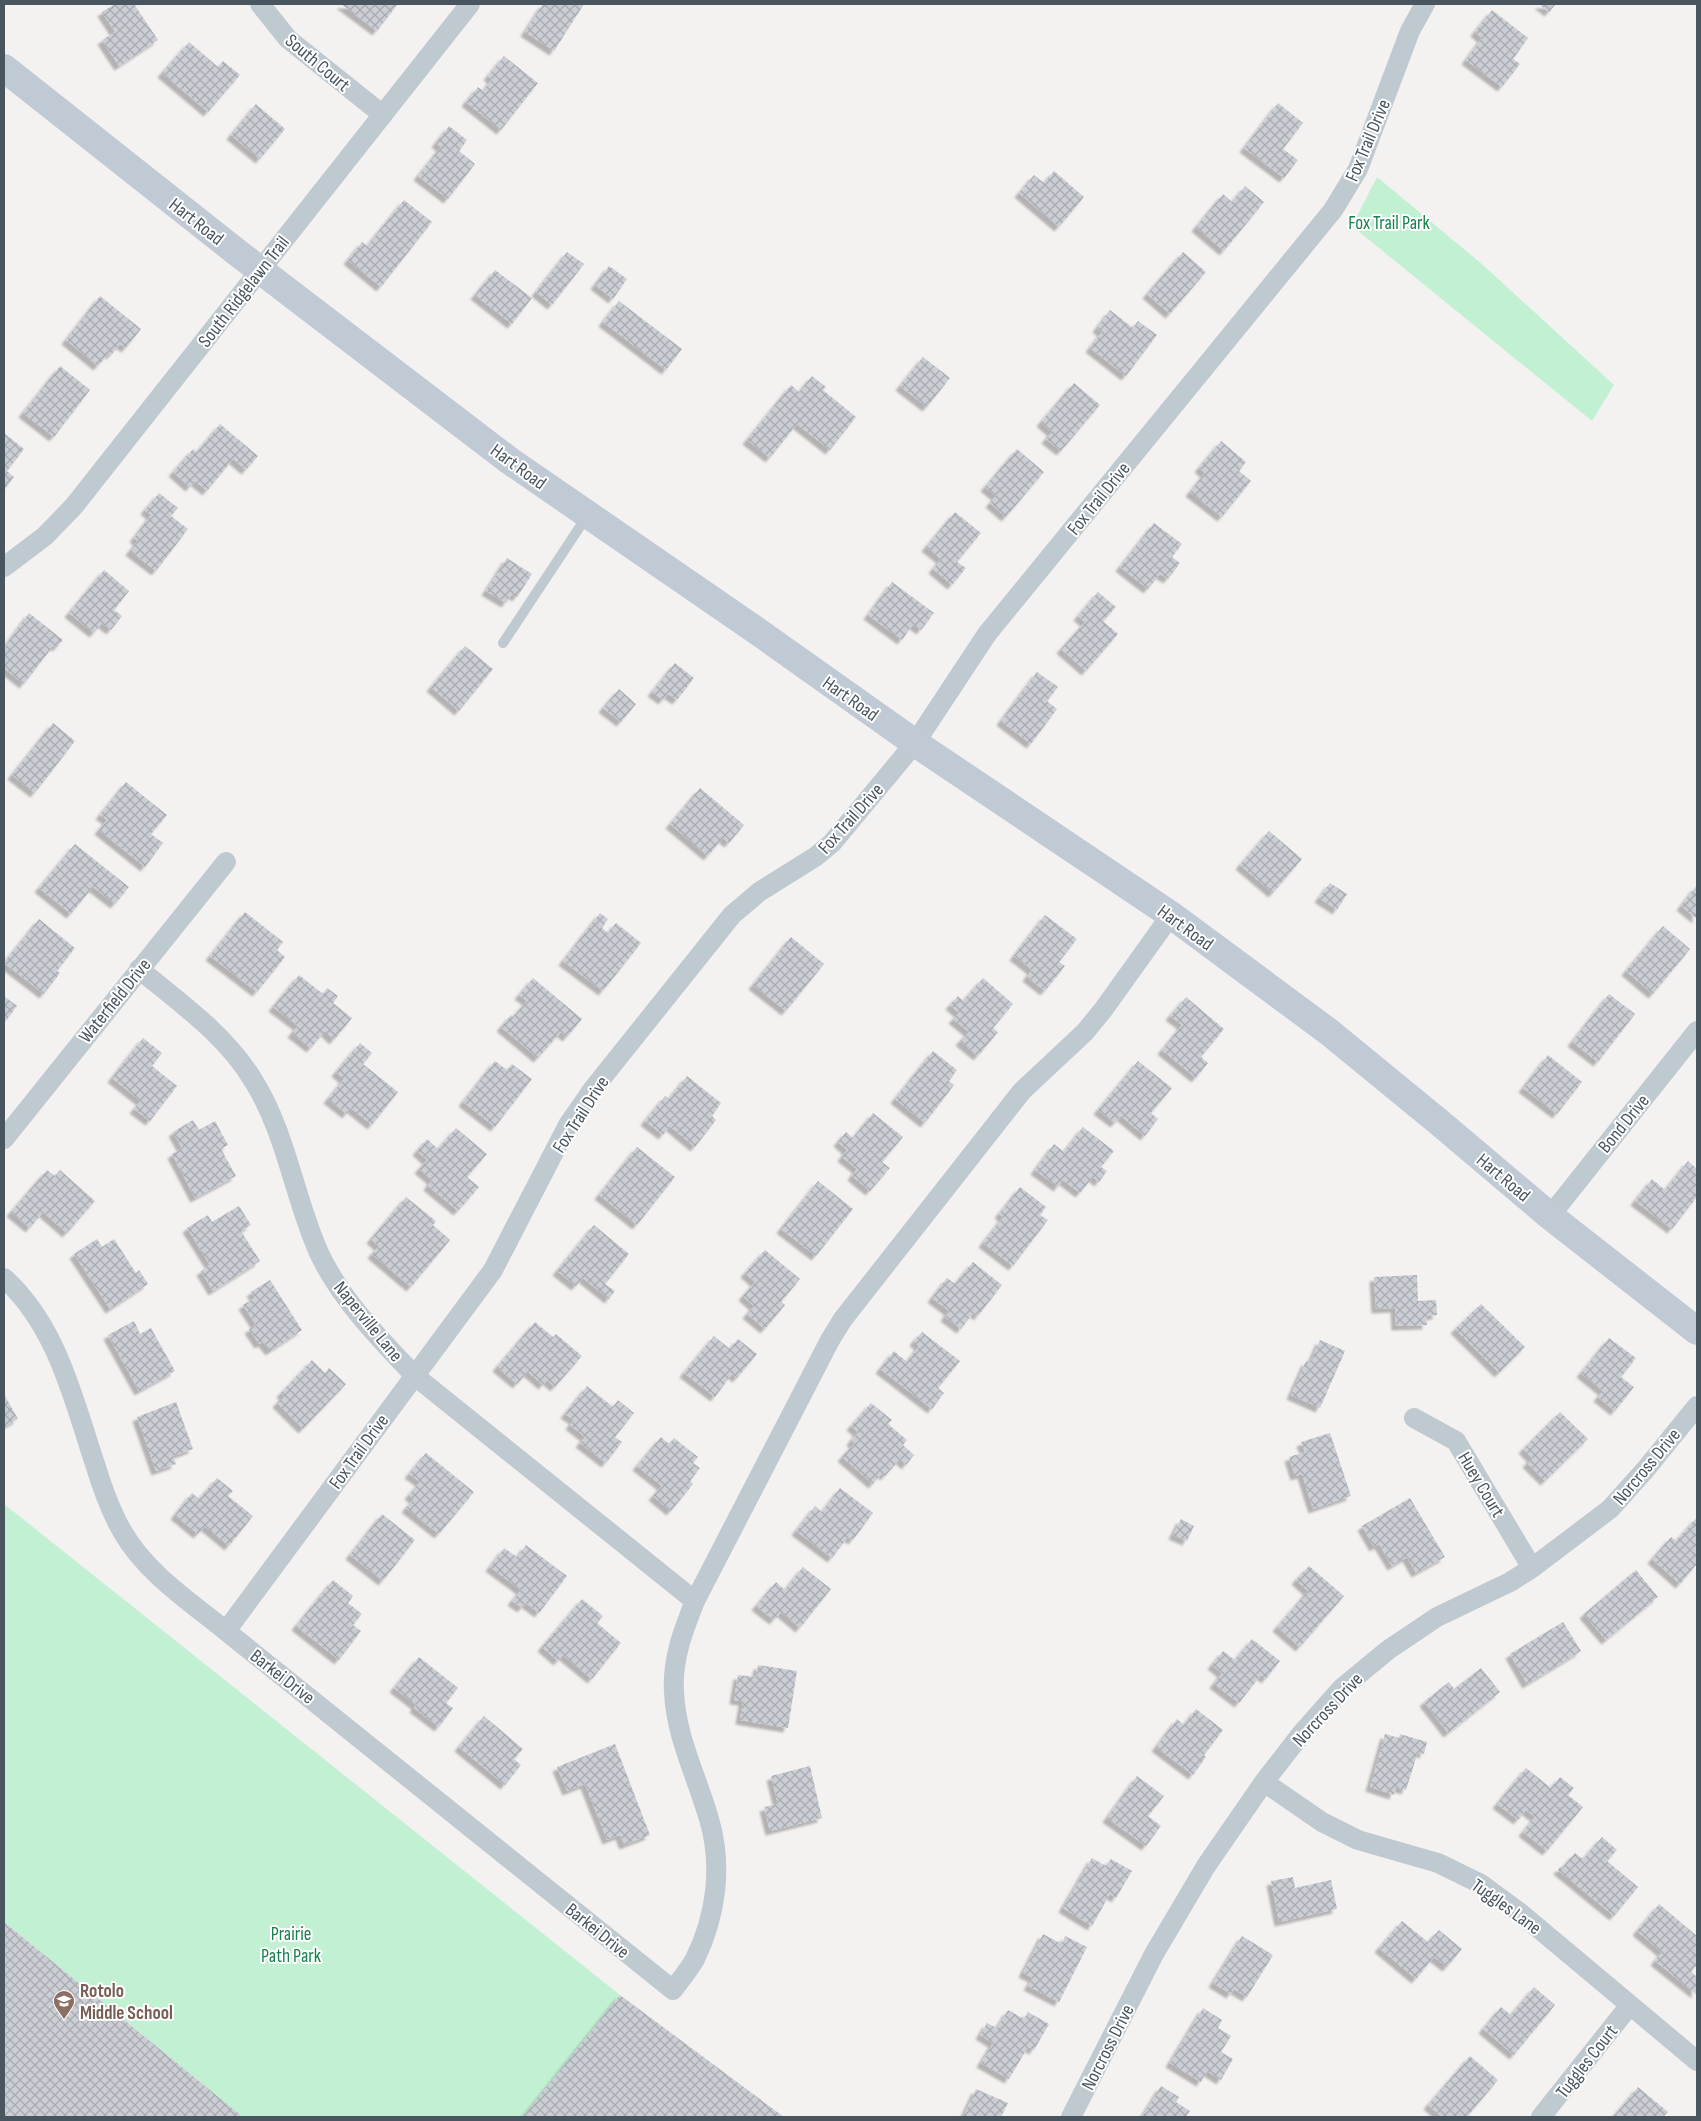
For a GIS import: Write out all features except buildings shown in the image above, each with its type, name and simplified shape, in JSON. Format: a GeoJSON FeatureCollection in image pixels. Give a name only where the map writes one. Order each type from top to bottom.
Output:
{"type":"FeatureCollection","features":[{"type":"Feature","properties":{"kind":"street","name":"South Court"},"geometry":{"type":"LineString","coordinates":[[260,4],[288,39],[383,115]]}},
{"type":"Feature","properties":{"kind":"street","name":"South Ridgelawn Trail"},"geometry":{"type":"LineString","coordinates":[[4,567],[45,536],[74,506],[470,4]]}},
{"type":"Feature","properties":{"kind":"street","name":"Fox Trail Drive"},"geometry":{"type":"LineString","coordinates":[[226,1631],[492,1270],[568,1125],[593,1089],[732,915],[759,892],[815,857],[832,842],[915,743],[987,634],[1333,210],[1358,169],[1410,31],[1425,4]]}},
{"type":"Feature","properties":{"kind":"street","name":"Hart Road"},"geometry":{"type":"LineString","coordinates":[[4,68],[260,269],[510,461],[915,743],[1171,915],[1329,1032],[1550,1216],[1697,1331]]}},
{"type":"Feature","properties":{"kind":"street","name":"Waterfield Drive"},"geometry":{"type":"LineString","coordinates":[[4,1139],[226,862]]}},
{"type":"Feature","properties":{"kind":"street"},"geometry":{"type":"LineString","coordinates":[[695,1601],[843,1319],[1022,1091],[1084,1032],[1103,1010],[1171,915]]}},
{"type":"Feature","properties":{"kind":"street","name":"Naperville Lane"},"geometry":{"type":"LineString","coordinates":[[139,969],[221,1038],[244,1066],[266,1105],[320,1254],[345,1296],[380,1338],[415,1376],[695,1601]]}},
{"type":"Feature","properties":{"kind":"street","name":"Bond Drive"},"geometry":{"type":"LineString","coordinates":[[1550,1216],[1697,1031]]}},
{"type":"Feature","properties":{"kind":"street","name":"Barkei Drive"},"geometry":{"type":"LineString","coordinates":[[4,1278],[18,1291],[35,1313],[49,1336],[69,1387],[108,1504],[122,1532],[162,1580],[672,1990],[694,1961],[706,1931],[714,1899],[717,1867],[715,1842],[709,1819],[689,1764],[680,1729],[674,1693],[674,1666],[679,1641],[695,1601]]}},
{"type":"Feature","properties":{"kind":"street","name":"Norcross Drive"},"geometry":{"type":"LineString","coordinates":[[1071,2117],[1154,1954],[1206,1866],[1264,1782],[1302,1733],[1342,1688],[1388,1650],[1437,1617],[1510,1582],[1532,1568],[1610,1509],[1645,1470],[1697,1406]]}},
{"type":"Feature","properties":{"kind":"street","name":"Huey Court"},"geometry":{"type":"LineString","coordinates":[[1414,1418],[1456,1442],[1532,1568]]}},
{"type":"Feature","properties":{"kind":"street","name":"Tuggles Lane"},"geometry":{"type":"LineString","coordinates":[[1264,1782],[1322,1822],[1358,1840],[1438,1863],[1481,1884],[1519,1912],[1697,2061]]}},
{"type":"Feature","properties":{"kind":"street","name":"Tuggles Court"},"geometry":{"type":"LineString","coordinates":[[1541,2117],[1630,2005]]}},
{"type":"Feature","properties":{"kind":"lane"},"geometry":{"type":"LineString","coordinates":[[503,643],[587,515]]}},
{"type":"Feature","properties":{"kind":"green space","name":"Fox Trail Park"},"geometry":{"type":"Polygon","coordinates":[[[1377,177],[1483,265],[1614,385],[1592,421],[1352,226],[1377,177]]]}},
{"type":"Feature","properties":{"kind":"green space","name":"Prairie Path Park"},"geometry":{"type":"Polygon","coordinates":[[[4,1504],[620,1995],[523,2117],[243,2117],[4,1922],[4,1504]]]}},
{"type":"Feature","properties":{"kind":"place","name":"Rotolo Middle School"},"geometry":{"type":"Point","coordinates":[64,2020]}}]}
